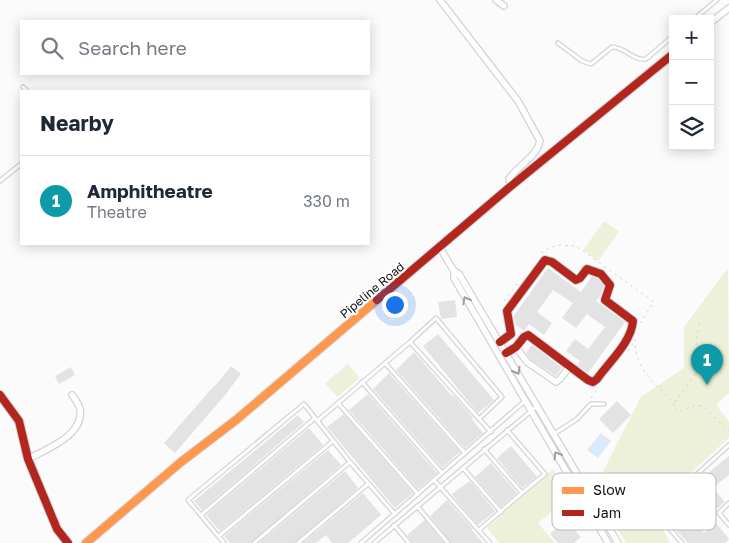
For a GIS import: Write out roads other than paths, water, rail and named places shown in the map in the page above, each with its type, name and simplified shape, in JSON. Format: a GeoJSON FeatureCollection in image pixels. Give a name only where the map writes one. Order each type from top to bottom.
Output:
{"type":"FeatureCollection","features":[{"type":"Feature","properties":{"kind":"street"},"geometry":{"type":"LineString","coordinates":[[440,0],[518,101],[540,141],[539,148],[515,170],[509,179],[511,186]]}},
{"type":"Feature","properties":{"kind":"street"},"geometry":{"type":"LineString","coordinates":[[496,0],[504,6]]}},
{"type":"Feature","properties":{"kind":"street"},"geometry":{"type":"LineString","coordinates":[[714,20],[729,8]]}},
{"type":"Feature","properties":{"kind":"street","name":"Pipeline Road"},"geometry":{"type":"LineString","coordinates":[[86,543],[181,462],[236,420],[511,186],[669,57]]}},
{"type":"Feature","properties":{"kind":"street"},"geometry":{"type":"LineString","coordinates":[[440,248],[454,271],[459,274],[486,318],[577,473]]}},
{"type":"Feature","properties":{"kind":"street"},"geometry":{"type":"LineString","coordinates":[[500,342],[511,334],[506,316],[507,311],[545,260],[552,262],[576,280],[587,269],[592,269],[608,280],[610,285],[605,300],[633,321],[634,326],[593,382],[528,335],[516,347],[506,353]]}},
{"type":"Feature","properties":{"kind":"street"},"geometry":{"type":"LineString","coordinates":[[454,271],[454,278],[479,323],[567,473]]}},
{"type":"Feature","properties":{"kind":"street"},"geometry":{"type":"LineString","coordinates":[[516,347],[527,362],[556,382],[570,366]]}},
{"type":"Feature","properties":{"kind":"street"},"geometry":{"type":"LineString","coordinates":[[0,395],[19,421],[28,460],[57,529],[68,543]]}},
{"type":"Feature","properties":{"kind":"street"},"geometry":{"type":"LineString","coordinates":[[28,460],[73,433],[79,419],[80,409],[72,395]]}},
{"type":"Feature","properties":{"kind":"street"},"geometry":{"type":"LineString","coordinates":[[600,530],[608,543]]}},
{"type":"Feature","properties":{"kind":"street"},"geometry":{"type":"LineString","coordinates":[[610,530],[618,543]]}},
{"type":"Feature","properties":{"kind":"lane"},"geometry":{"type":"LineString","coordinates":[[699,15],[717,0]]}},
{"type":"Feature","properties":{"kind":"lane"},"geometry":{"type":"LineString","coordinates":[[558,43],[582,61],[591,64],[612,47],[620,48],[636,58],[646,59],[669,39]]}},
{"type":"Feature","properties":{"kind":"lane"},"geometry":{"type":"LineString","coordinates":[[0,181],[20,165]]}},
{"type":"Feature","properties":{"kind":"lane"},"geometry":{"type":"LineString","coordinates":[[200,515],[338,403],[436,318],[502,397],[479,419]]}},
{"type":"Feature","properties":{"kind":"lane"},"geometry":{"type":"LineString","coordinates":[[479,323],[486,318]]}},
{"type":"Feature","properties":{"kind":"lane"},"geometry":{"type":"LineString","coordinates":[[410,342],[491,432]]}},
{"type":"Feature","properties":{"kind":"lane"},"geometry":{"type":"LineString","coordinates":[[385,362],[465,453]]}},
{"type":"Feature","properties":{"kind":"lane"},"geometry":{"type":"LineString","coordinates":[[362,382],[442,473]]}},
{"type":"Feature","properties":{"kind":"lane"},"geometry":{"type":"LineString","coordinates":[[361,543],[531,396]]}},
{"type":"Feature","properties":{"kind":"lane"},"geometry":{"type":"LineString","coordinates":[[338,403],[418,494]]}},
{"type":"Feature","properties":{"kind":"lane"},"geometry":{"type":"LineString","coordinates":[[224,543],[188,500],[304,404],[368,484],[395,514]]}},
{"type":"Feature","properties":{"kind":"lane"},"geometry":{"type":"LineString","coordinates":[[547,438],[577,419],[592,404],[604,404]]}},
{"type":"Feature","properties":{"kind":"lane"},"geometry":{"type":"LineString","coordinates":[[374,543],[537,406]]}},
{"type":"Feature","properties":{"kind":"lane"},"geometry":{"type":"LineString","coordinates":[[479,530],[545,474],[507,430]]}},
{"type":"Feature","properties":{"kind":"lane"},"geometry":{"type":"LineString","coordinates":[[218,536],[333,441]]}},
{"type":"Feature","properties":{"kind":"lane"},"geometry":{"type":"LineString","coordinates":[[699,473],[729,446]]}},
{"type":"Feature","properties":{"kind":"lane"},"geometry":{"type":"LineString","coordinates":[[484,450],[522,494]]}},
{"type":"Feature","properties":{"kind":"lane"},"geometry":{"type":"LineString","coordinates":[[254,543],[350,462]]}},
{"type":"Feature","properties":{"kind":"lane"},"geometry":{"type":"LineString","coordinates":[[463,468],[501,512]]}},
{"type":"Feature","properties":{"kind":"lane"},"geometry":{"type":"LineString","coordinates":[[434,480],[490,543]]}},
{"type":"Feature","properties":{"kind":"lane"},"geometry":{"type":"LineString","coordinates":[[298,543],[368,484]]}},
{"type":"Feature","properties":{"kind":"lane"},"geometry":{"type":"LineString","coordinates":[[729,504],[719,512],[729,524]]}},
{"type":"Feature","properties":{"kind":"lane"},"geometry":{"type":"LineString","coordinates":[[417,506],[448,543]]}},
{"type":"Feature","properties":{"kind":"lane"},"geometry":{"type":"LineString","coordinates":[[394,526],[409,543]]}},
{"type":"Feature","properties":{"kind":"lane"},"geometry":{"type":"LineString","coordinates":[[671,530],[682,543]]}},
{"type":"Feature","properties":{"kind":"water"},"geometry":{"type":"Polygon","coordinates":[[[601,433],[611,441],[598,458],[587,450],[601,433]]]}},
{"type":"Feature","properties":{"kind":"place","name":"Amphitheatre"},"geometry":{"type":"Point","coordinates":[707,385]}}]}
